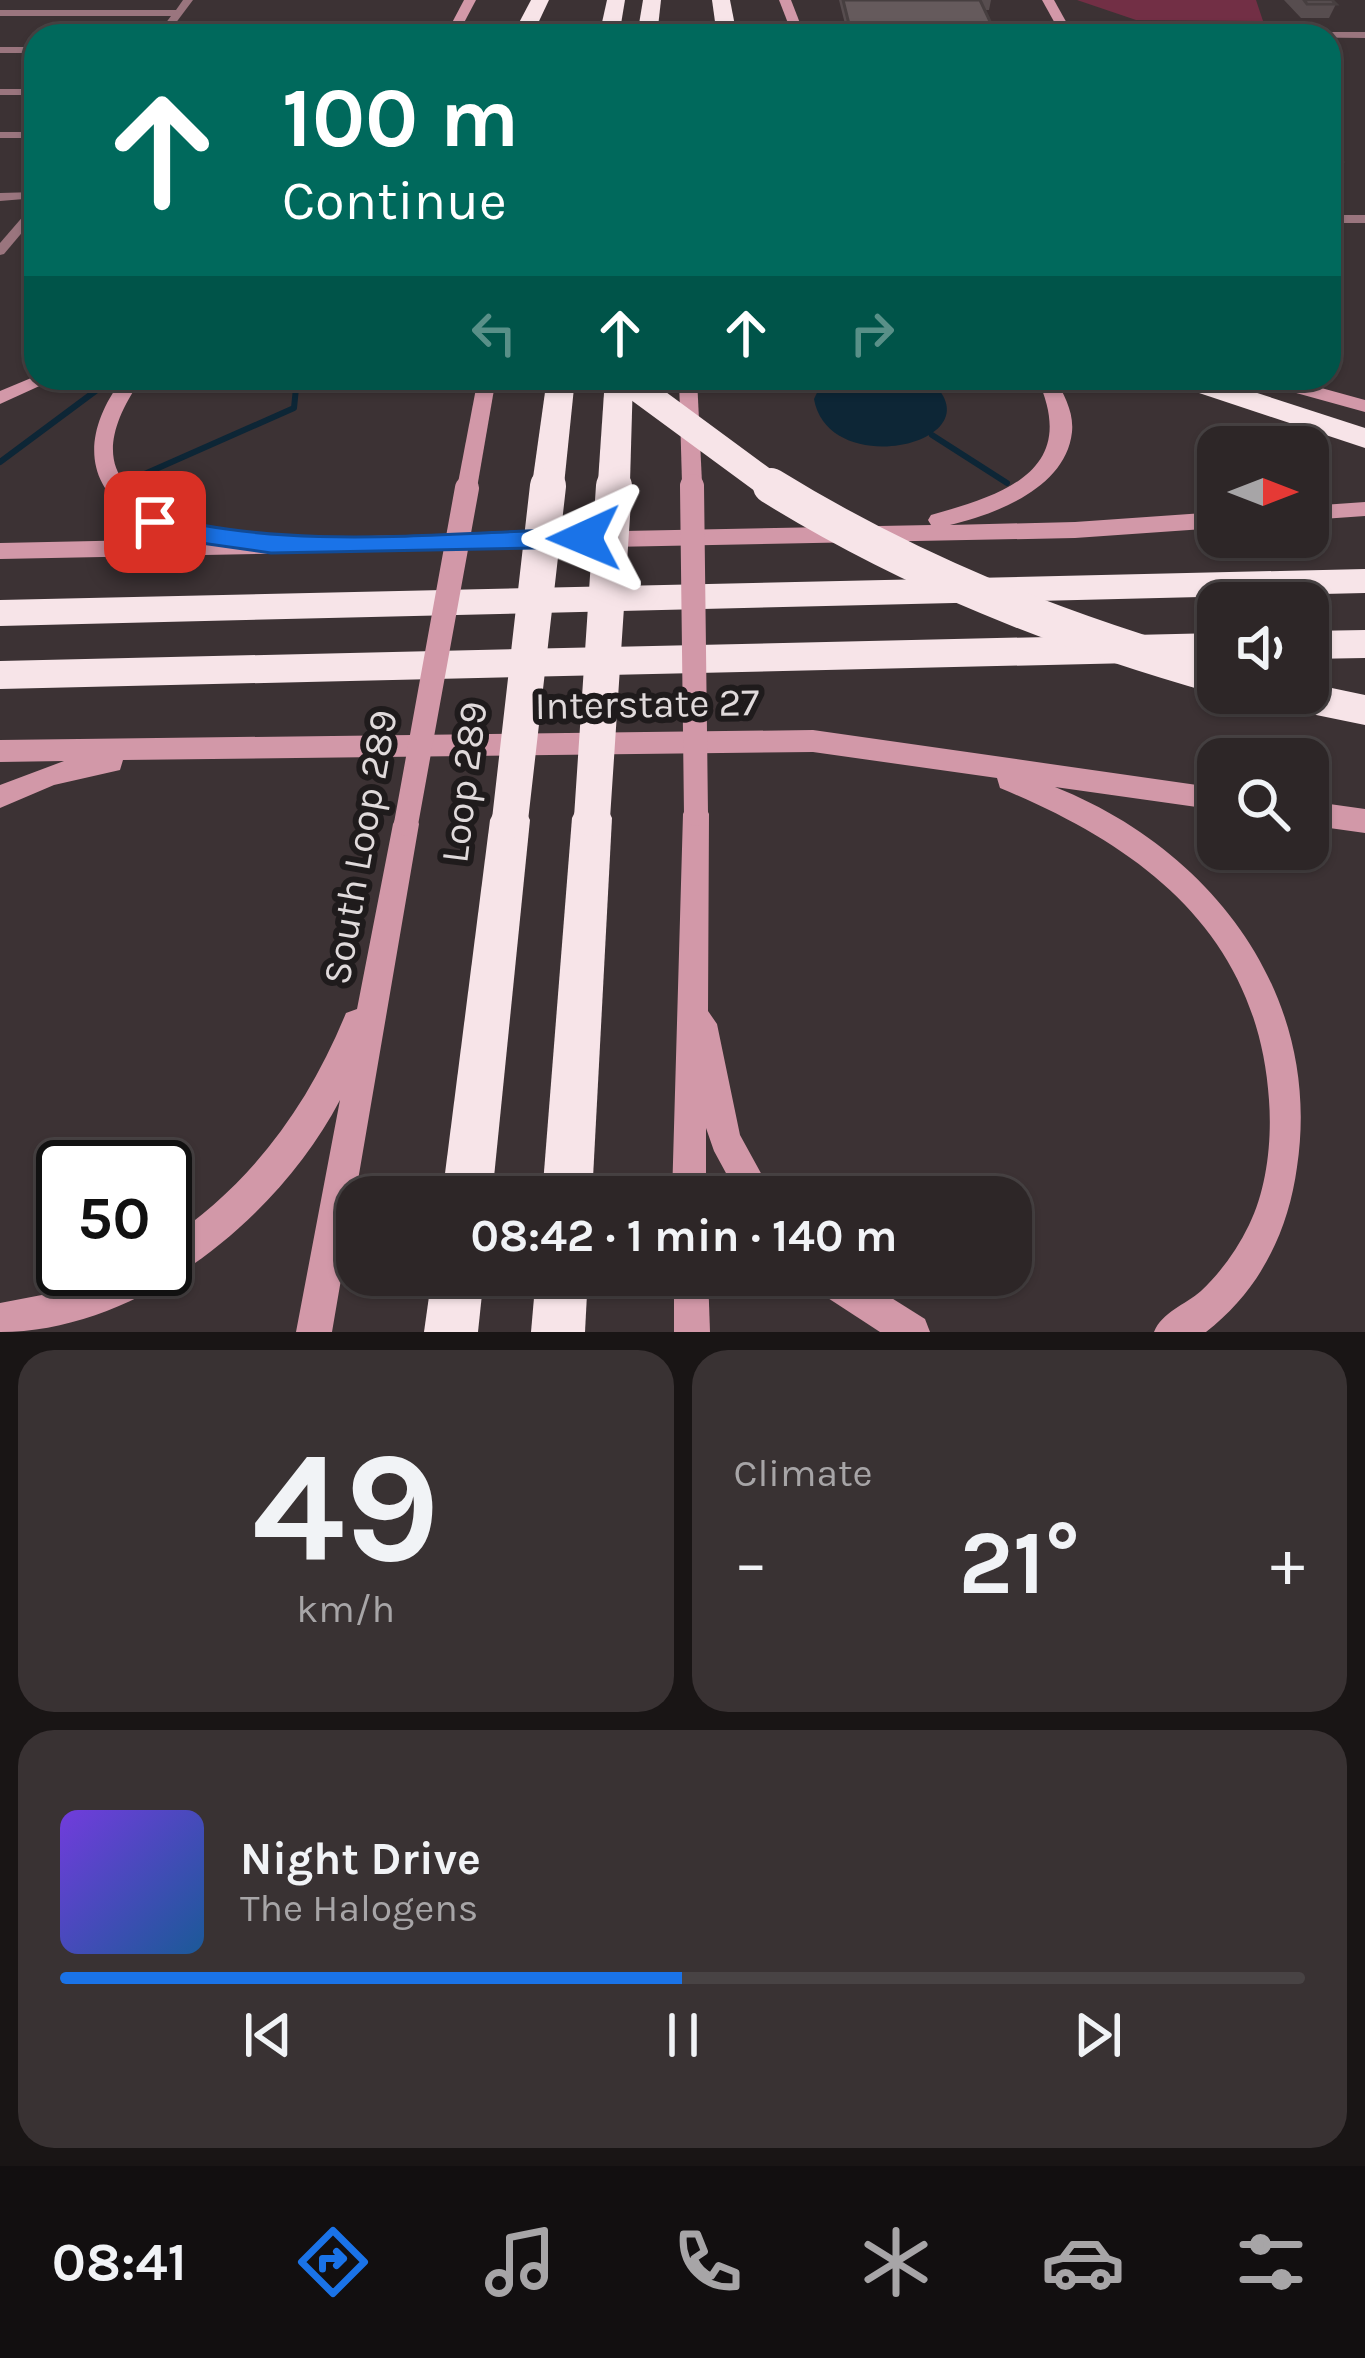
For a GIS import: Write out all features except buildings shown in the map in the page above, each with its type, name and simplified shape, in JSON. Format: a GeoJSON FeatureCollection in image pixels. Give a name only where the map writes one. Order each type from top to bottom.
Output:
{"type":"FeatureCollection","features":[{"type":"Feature","properties":{"kind":"highway","name":"Loop 289"},"geometry":{"type":"LineString","coordinates":[[468,1176],[560,390]]}},
{"type":"Feature","properties":{"kind":"highway"},"geometry":{"type":"LineString","coordinates":[[568,1176],[621,390]]}},
{"type":"Feature","properties":{"kind":"highway"},"geometry":{"type":"LineString","coordinates":[[636,390],[681,427],[879,553],[1000,609],[1197,670]]}},
{"type":"Feature","properties":{"kind":"highway"},"geometry":{"type":"LineString","coordinates":[[1219,390],[1365,437]]}},
{"type":"Feature","properties":{"kind":"highway"},"geometry":{"type":"LineString","coordinates":[[0,613],[1365,581]]}},
{"type":"Feature","properties":{"kind":"highway"},"geometry":{"type":"LineString","coordinates":[[1329,645],[1365,644]]}},
{"type":"Feature","properties":{"kind":"highway"},"geometry":{"type":"LineString","coordinates":[[0,675],[1197,647]]}},
{"type":"Feature","properties":{"kind":"highway"},"geometry":{"type":"LineString","coordinates":[[1329,703],[1365,710]]}},
{"type":"Feature","properties":{"kind":"highway"},"geometry":{"type":"LineString","coordinates":[[451,1332],[455,1296]]}},
{"type":"Feature","properties":{"kind":"highway"},"geometry":{"type":"LineString","coordinates":[[558,1332],[561,1296]]}},
{"type":"Feature","properties":{"kind":"main road"},"geometry":{"type":"LineString","coordinates":[[124,390],[103,433],[100,452],[113,489],[155,522],[180,532],[271,544]]}},
{"type":"Feature","properties":{"kind":"main road"},"geometry":{"type":"LineString","coordinates":[[473,390],[480,436]]}},
{"type":"Feature","properties":{"kind":"main road","name":"South Loop 289"},"geometry":{"type":"LineString","coordinates":[[314,1332],[486,390]]}},
{"type":"Feature","properties":{"kind":"main road"},"geometry":{"type":"LineString","coordinates":[[688,390],[696,814],[689,1176]]}},
{"type":"Feature","properties":{"kind":"main road"},"geometry":{"type":"LineString","coordinates":[[689,406],[694,390]]}},
{"type":"Feature","properties":{"kind":"main road"},"geometry":{"type":"LineString","coordinates":[[807,534],[932,521],[1008,500],[1032,484],[1056,450],[1062,428],[1060,405],[1052,390]]}},
{"type":"Feature","properties":{"kind":"main road"},"geometry":{"type":"LineString","coordinates":[[1308,390],[1365,406]]}},
{"type":"Feature","properties":{"kind":"main road"},"geometry":{"type":"LineString","coordinates":[[1329,512],[1365,509]]}},
{"type":"Feature","properties":{"kind":"main road"},"geometry":{"type":"LineString","coordinates":[[0,551],[1075,530],[1197,521]]}},
{"type":"Feature","properties":{"kind":"main road"},"geometry":{"type":"LineString","coordinates":[[813,741],[1012,780],[1069,802],[1166,864],[1199,897],[1234,944],[1254,977],[1286,1064],[1288,1138],[1269,1222],[1255,1256],[1227,1289],[1172,1332]]}},
{"type":"Feature","properties":{"kind":"main road","name":"Interstate 27"},"geometry":{"type":"LineString","coordinates":[[0,751],[813,741],[1197,796]]}},
{"type":"Feature","properties":{"kind":"main road"},"geometry":{"type":"LineString","coordinates":[[0,797],[78,767],[271,746]]}},
{"type":"Feature","properties":{"kind":"main road"},"geometry":{"type":"LineString","coordinates":[[1329,816],[1365,821]]}},
{"type":"Feature","properties":{"kind":"main road"},"geometry":{"type":"LineString","coordinates":[[192,1242],[229,1215],[302,1132],[346,1057],[385,936]]}},
{"type":"Feature","properties":{"kind":"main road"},"geometry":{"type":"LineString","coordinates":[[693,975],[725,1140],[745,1176]]}},
{"type":"Feature","properties":{"kind":"main road"},"geometry":{"type":"LineString","coordinates":[[0,1321],[75,1306],[96,1296]]}},
{"type":"Feature","properties":{"kind":"main road"},"geometry":{"type":"LineString","coordinates":[[691,1296],[692,1332]]}},
{"type":"Feature","properties":{"kind":"main road"},"geometry":{"type":"LineString","coordinates":[[856,1296],[912,1332]]}},
{"type":"Feature","properties":{"kind":"street"},"geometry":{"type":"LineString","coordinates":[[170,24],[188,0]]}},
{"type":"Feature","properties":{"kind":"street"},"geometry":{"type":"LineString","coordinates":[[0,14],[178,14]]}},
{"type":"Feature","properties":{"kind":"street"},"geometry":{"type":"LineString","coordinates":[[0,251],[24,223]]}},
{"type":"Feature","properties":{"kind":"shaded area"},"geometry":{"type":"Polygon","coordinates":[[[1077,0],[1256,0],[1263,21],[1136,20],[1077,0]]]}},
{"type":"Feature","properties":{"kind":"water"},"geometry":{"type":"Polygon","coordinates":[[[818,390],[937,390],[945,400],[944,420],[929,435],[905,444],[877,446],[849,440],[826,425],[814,399],[818,390]]]}},
{"type":"Feature","properties":{"kind":"waterway"},"geometry":{"type":"LineString","coordinates":[[0,462],[97,390]]}},
{"type":"Feature","properties":{"kind":"waterway"},"geometry":{"type":"LineString","coordinates":[[131,480],[294,408],[296,390]]}},
{"type":"Feature","properties":{"kind":"waterway"},"geometry":{"type":"LineString","coordinates":[[932,435],[1007,483]]}},
{"type":"Feature","properties":{"kind":"route"},"geometry":{"type":"LineString","coordinates":[[155,522],[180,532],[271,544],[584,538]]}}]}
